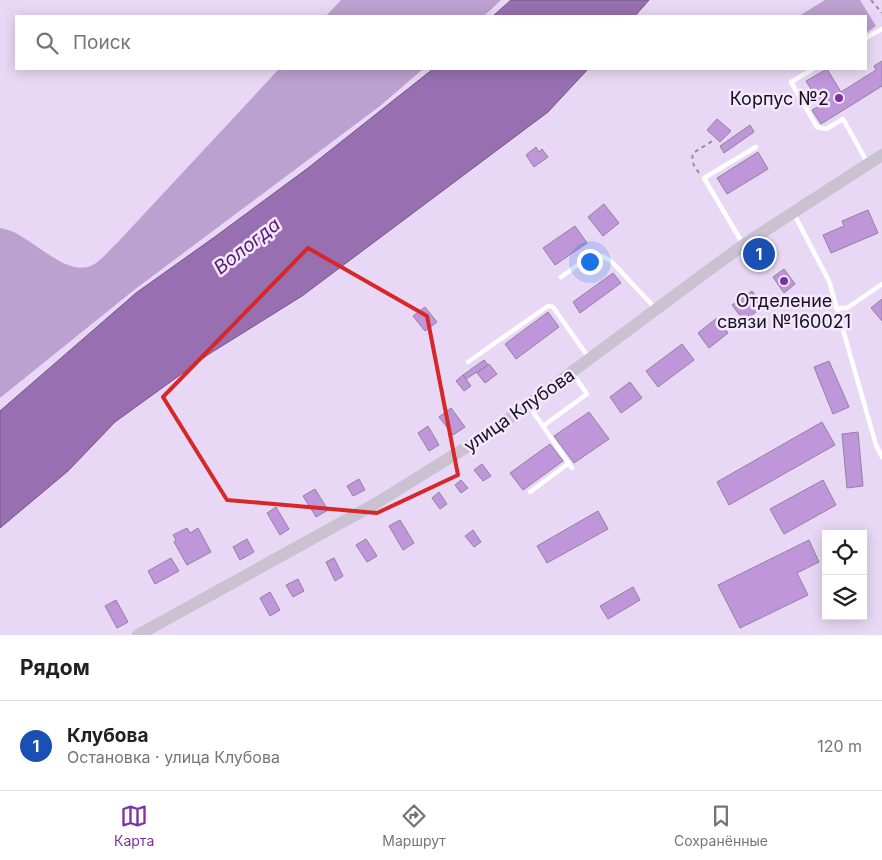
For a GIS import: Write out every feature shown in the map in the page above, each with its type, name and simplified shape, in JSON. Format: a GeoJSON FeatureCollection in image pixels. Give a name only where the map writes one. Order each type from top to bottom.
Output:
{"type":"FeatureCollection","features":[{"type":"Feature","properties":{"kind":"main road","name":"улица Клубова"},"geometry":{"type":"LineString","coordinates":[[138,635],[375,504],[491,432],[744,245],[882,155]]}},
{"type":"Feature","properties":{"kind":"lane"},"geometry":{"type":"LineString","coordinates":[[867,37],[882,28]]}},
{"type":"Feature","properties":{"kind":"lane"},"geometry":{"type":"LineString","coordinates":[[811,70],[791,82],[817,127],[826,129],[843,119],[868,163]]}},
{"type":"Feature","properties":{"kind":"lane"},"geometry":{"type":"LineString","coordinates":[[744,245],[704,178],[756,147]]}},
{"type":"Feature","properties":{"kind":"lane"},"geometry":{"type":"LineString","coordinates":[[793,212],[829,281],[876,445],[882,457]]}},
{"type":"Feature","properties":{"kind":"lane"},"geometry":{"type":"LineString","coordinates":[[561,276],[593,254],[604,257],[619,269],[657,310]]}},
{"type":"Feature","properties":{"kind":"lane"},"geometry":{"type":"LineString","coordinates":[[836,308],[847,308],[882,284]]}},
{"type":"Feature","properties":{"kind":"lane"},"geometry":{"type":"LineString","coordinates":[[468,362],[548,306],[553,307],[590,360]]}},
{"type":"Feature","properties":{"kind":"lane"},"geometry":{"type":"LineString","coordinates":[[543,426],[587,394],[572,373]]}},
{"type":"Feature","properties":{"kind":"lane"},"geometry":{"type":"LineString","coordinates":[[528,406],[570,465],[530,492]]}},
{"type":"Feature","properties":{"kind":"lane"},"geometry":{"type":"LineString","coordinates":[[876,445],[882,442]]}},
{"type":"Feature","properties":{"kind":"path"},"geometry":{"type":"LineString","coordinates":[[871,0],[882,12]]}},
{"type":"Feature","properties":{"kind":"path"},"geometry":{"type":"LineString","coordinates":[[704,178],[694,166],[693,153],[714,140]]}},
{"type":"Feature","properties":{"kind":"highlighted area"},"geometry":{"type":"Polygon","coordinates":[[[308,248],[427,316],[458,475],[377,513],[227,500],[163,397],[308,248]]]}},
{"type":"Feature","properties":{"kind":"shaded area"},"geometry":{"type":"Polygon","coordinates":[[[341,0],[501,0],[485,15],[327,15],[341,0]]]}},
{"type":"Feature","properties":{"kind":"shaded area"},"geometry":{"type":"Polygon","coordinates":[[[825,0],[860,0],[876,26],[867,32],[867,15],[801,15],[825,0]]]}},
{"type":"Feature","properties":{"kind":"shaded area"},"geometry":{"type":"Polygon","coordinates":[[[278,70],[422,70],[380,106],[134,290],[0,398],[0,228],[20,235],[59,261],[78,268],[88,267],[100,260],[278,70]]]}},
{"type":"Feature","properties":{"kind":"water"},"geometry":{"type":"Polygon","coordinates":[[[511,0],[649,0],[636,15],[494,15],[511,0]]]}},
{"type":"Feature","properties":{"kind":"water","name":"Вологда"},"geometry":{"type":"Polygon","coordinates":[[[432,70],[587,70],[548,112],[302,296],[209,354],[115,422],[68,471],[0,528],[0,411],[136,293],[308,168],[432,70]]]}},
{"type":"Feature","properties":{"kind":"building","name":"Корпус №2"},"geometry":{"type":"Polygon","coordinates":[[[882,61],[882,86],[821,124],[812,110],[821,105],[806,81],[828,70],[841,92],[876,70],[874,66],[882,61]]]}},
{"type":"Feature","properties":{"kind":"building"},"geometry":{"type":"Polygon","coordinates":[[[717,119],[731,131],[720,142],[707,130],[717,119]]]}},
{"type":"Feature","properties":{"kind":"building"},"geometry":{"type":"Polygon","coordinates":[[[750,125],[754,132],[724,153],[720,146],[750,125]]]}},
{"type":"Feature","properties":{"kind":"building"},"geometry":{"type":"Polygon","coordinates":[[[536,147],[539,152],[542,149],[548,157],[534,167],[526,155],[536,147]]]}},
{"type":"Feature","properties":{"kind":"building"},"geometry":{"type":"Polygon","coordinates":[[[758,152],[768,169],[727,194],[717,178],[758,152]]]}},
{"type":"Feature","properties":{"kind":"building"},"geometry":{"type":"Polygon","coordinates":[[[604,204],[619,223],[603,236],[588,217],[604,204]]]}},
{"type":"Feature","properties":{"kind":"building"},"geometry":{"type":"Polygon","coordinates":[[[868,210],[878,233],[831,253],[823,235],[844,226],[842,221],[868,210]]]}},
{"type":"Feature","properties":{"kind":"building"},"geometry":{"type":"Polygon","coordinates":[[[575,226],[587,243],[555,265],[543,248],[575,226]]]}},
{"type":"Feature","properties":{"kind":"building","name":"Отделение связи №160021"},"geometry":{"type":"Polygon","coordinates":[[[784,269],[795,284],[784,293],[773,277],[784,269]]]}},
{"type":"Feature","properties":{"kind":"building"},"geometry":{"type":"Polygon","coordinates":[[[613,273],[621,283],[580,313],[573,302],[613,273]]]}},
{"type":"Feature","properties":{"kind":"building"},"geometry":{"type":"Polygon","coordinates":[[[752,291],[764,306],[744,321],[732,305],[752,291]]]}},
{"type":"Feature","properties":{"kind":"building"},"geometry":{"type":"Polygon","coordinates":[[[882,299],[882,321],[871,308],[882,299]]]}},
{"type":"Feature","properties":{"kind":"building"},"geometry":{"type":"Polygon","coordinates":[[[425,307],[437,322],[425,331],[413,316],[425,307]]]}},
{"type":"Feature","properties":{"kind":"building"},"geometry":{"type":"Polygon","coordinates":[[[548,312],[559,327],[516,359],[505,344],[548,312]]]}},
{"type":"Feature","properties":{"kind":"building"},"geometry":{"type":"Polygon","coordinates":[[[717,318],[728,333],[709,348],[698,333],[717,318]]]}},
{"type":"Feature","properties":{"kind":"building"},"geometry":{"type":"Polygon","coordinates":[[[682,344],[694,360],[658,387],[646,371],[682,344]]]}},
{"type":"Feature","properties":{"kind":"building"},"geometry":{"type":"Polygon","coordinates":[[[484,360],[488,365],[466,379],[463,375],[484,360]]]}},
{"type":"Feature","properties":{"kind":"building"},"geometry":{"type":"Polygon","coordinates":[[[829,361],[849,407],[833,414],[814,367],[829,361]]]}},
{"type":"Feature","properties":{"kind":"building"},"geometry":{"type":"Polygon","coordinates":[[[489,364],[497,374],[485,383],[477,373],[489,364]]]}},
{"type":"Feature","properties":{"kind":"building"},"geometry":{"type":"Polygon","coordinates":[[[463,375],[471,386],[464,391],[456,381],[463,375]]]}},
{"type":"Feature","properties":{"kind":"building"},"geometry":{"type":"Polygon","coordinates":[[[630,382],[642,398],[621,413],[610,397],[630,382]]]}},
{"type":"Feature","properties":{"kind":"building"},"geometry":{"type":"Polygon","coordinates":[[[451,408],[465,427],[453,435],[439,417],[451,408]]]}},
{"type":"Feature","properties":{"kind":"building"},"geometry":{"type":"Polygon","coordinates":[[[589,412],[609,439],[574,463],[554,436],[589,412]]]}},
{"type":"Feature","properties":{"kind":"building"},"geometry":{"type":"Polygon","coordinates":[[[822,422],[835,445],[729,505],[717,482],[822,422]]]}},
{"type":"Feature","properties":{"kind":"building"},"geometry":{"type":"Polygon","coordinates":[[[428,426],[439,445],[429,451],[418,433],[428,426]]]}},
{"type":"Feature","properties":{"kind":"building"},"geometry":{"type":"Polygon","coordinates":[[[858,432],[863,486],[847,488],[842,434],[858,432]]]}},
{"type":"Feature","properties":{"kind":"building"},"geometry":{"type":"Polygon","coordinates":[[[550,444],[563,461],[523,490],[510,473],[550,444]]]}},
{"type":"Feature","properties":{"kind":"building"},"geometry":{"type":"Polygon","coordinates":[[[482,464],[491,476],[483,481],[474,470],[482,464]]]}},
{"type":"Feature","properties":{"kind":"building"},"geometry":{"type":"Polygon","coordinates":[[[359,479],[365,490],[353,496],[347,486],[359,479]]]}},
{"type":"Feature","properties":{"kind":"building"},"geometry":{"type":"Polygon","coordinates":[[[461,480],[468,488],[461,493],[455,485],[461,480]]]}},
{"type":"Feature","properties":{"kind":"building"},"geometry":{"type":"Polygon","coordinates":[[[823,480],[836,505],[784,534],[770,509],[823,480]]]}},
{"type":"Feature","properties":{"kind":"building"},"geometry":{"type":"Polygon","coordinates":[[[315,489],[328,510],[316,517],[303,496],[315,489]]]}},
{"type":"Feature","properties":{"kind":"building"},"geometry":{"type":"Polygon","coordinates":[[[439,492],[447,504],[440,509],[432,498],[439,492]]]}},
{"type":"Feature","properties":{"kind":"building"},"geometry":{"type":"Polygon","coordinates":[[[276,507],[289,529],[280,535],[267,513],[276,507]]]}},
{"type":"Feature","properties":{"kind":"building"},"geometry":{"type":"Polygon","coordinates":[[[598,511],[608,529],[547,563],[537,546],[598,511]]]}},
{"type":"Feature","properties":{"kind":"building"},"geometry":{"type":"Polygon","coordinates":[[[400,520],[414,543],[403,550],[389,526],[400,520]]]}},
{"type":"Feature","properties":{"kind":"building"},"geometry":{"type":"Polygon","coordinates":[[[187,528],[190,533],[198,528],[211,552],[187,565],[174,542],[176,540],[173,535],[187,528]]]}},
{"type":"Feature","properties":{"kind":"building"},"geometry":{"type":"Polygon","coordinates":[[[473,530],[481,542],[474,547],[465,536],[473,530]]]}},
{"type":"Feature","properties":{"kind":"building"},"geometry":{"type":"Polygon","coordinates":[[[247,539],[254,552],[240,560],[233,547],[247,539]]]}},
{"type":"Feature","properties":{"kind":"building"},"geometry":{"type":"Polygon","coordinates":[[[366,539],[377,556],[367,562],[356,545],[366,539]]]}},
{"type":"Feature","properties":{"kind":"building"},"geometry":{"type":"Polygon","coordinates":[[[809,540],[819,562],[797,573],[808,595],[740,628],[718,585],[809,540]]]}},
{"type":"Feature","properties":{"kind":"building"},"geometry":{"type":"Polygon","coordinates":[[[171,558],[179,571],[155,584],[148,571],[171,558]]]}},
{"type":"Feature","properties":{"kind":"building"},"geometry":{"type":"Polygon","coordinates":[[[334,558],[343,576],[335,581],[326,562],[334,558]]]}},
{"type":"Feature","properties":{"kind":"building"},"geometry":{"type":"Polygon","coordinates":[[[298,579],[304,591],[293,597],[286,585],[298,579]]]}},
{"type":"Feature","properties":{"kind":"building"},"geometry":{"type":"Polygon","coordinates":[[[633,587],[640,600],[608,619],[600,606],[633,587]]]}},
{"type":"Feature","properties":{"kind":"building"},"geometry":{"type":"Polygon","coordinates":[[[270,592],[280,610],[270,616],[260,598],[270,592]]]}},
{"type":"Feature","properties":{"kind":"building"},"geometry":{"type":"Polygon","coordinates":[[[116,600],[128,622],[117,628],[105,606],[116,600]]]}},
{"type":"Feature","properties":{"kind":"place","name":"Корпус №2"},"geometry":{"type":"Point","coordinates":[839,98]}},
{"type":"Feature","properties":{"kind":"place","name":"Клубова"},"geometry":{"type":"Point","coordinates":[759,254]}},
{"type":"Feature","properties":{"kind":"place","name":"Отделение связи №160021"},"geometry":{"type":"Point","coordinates":[784,281]}}]}
